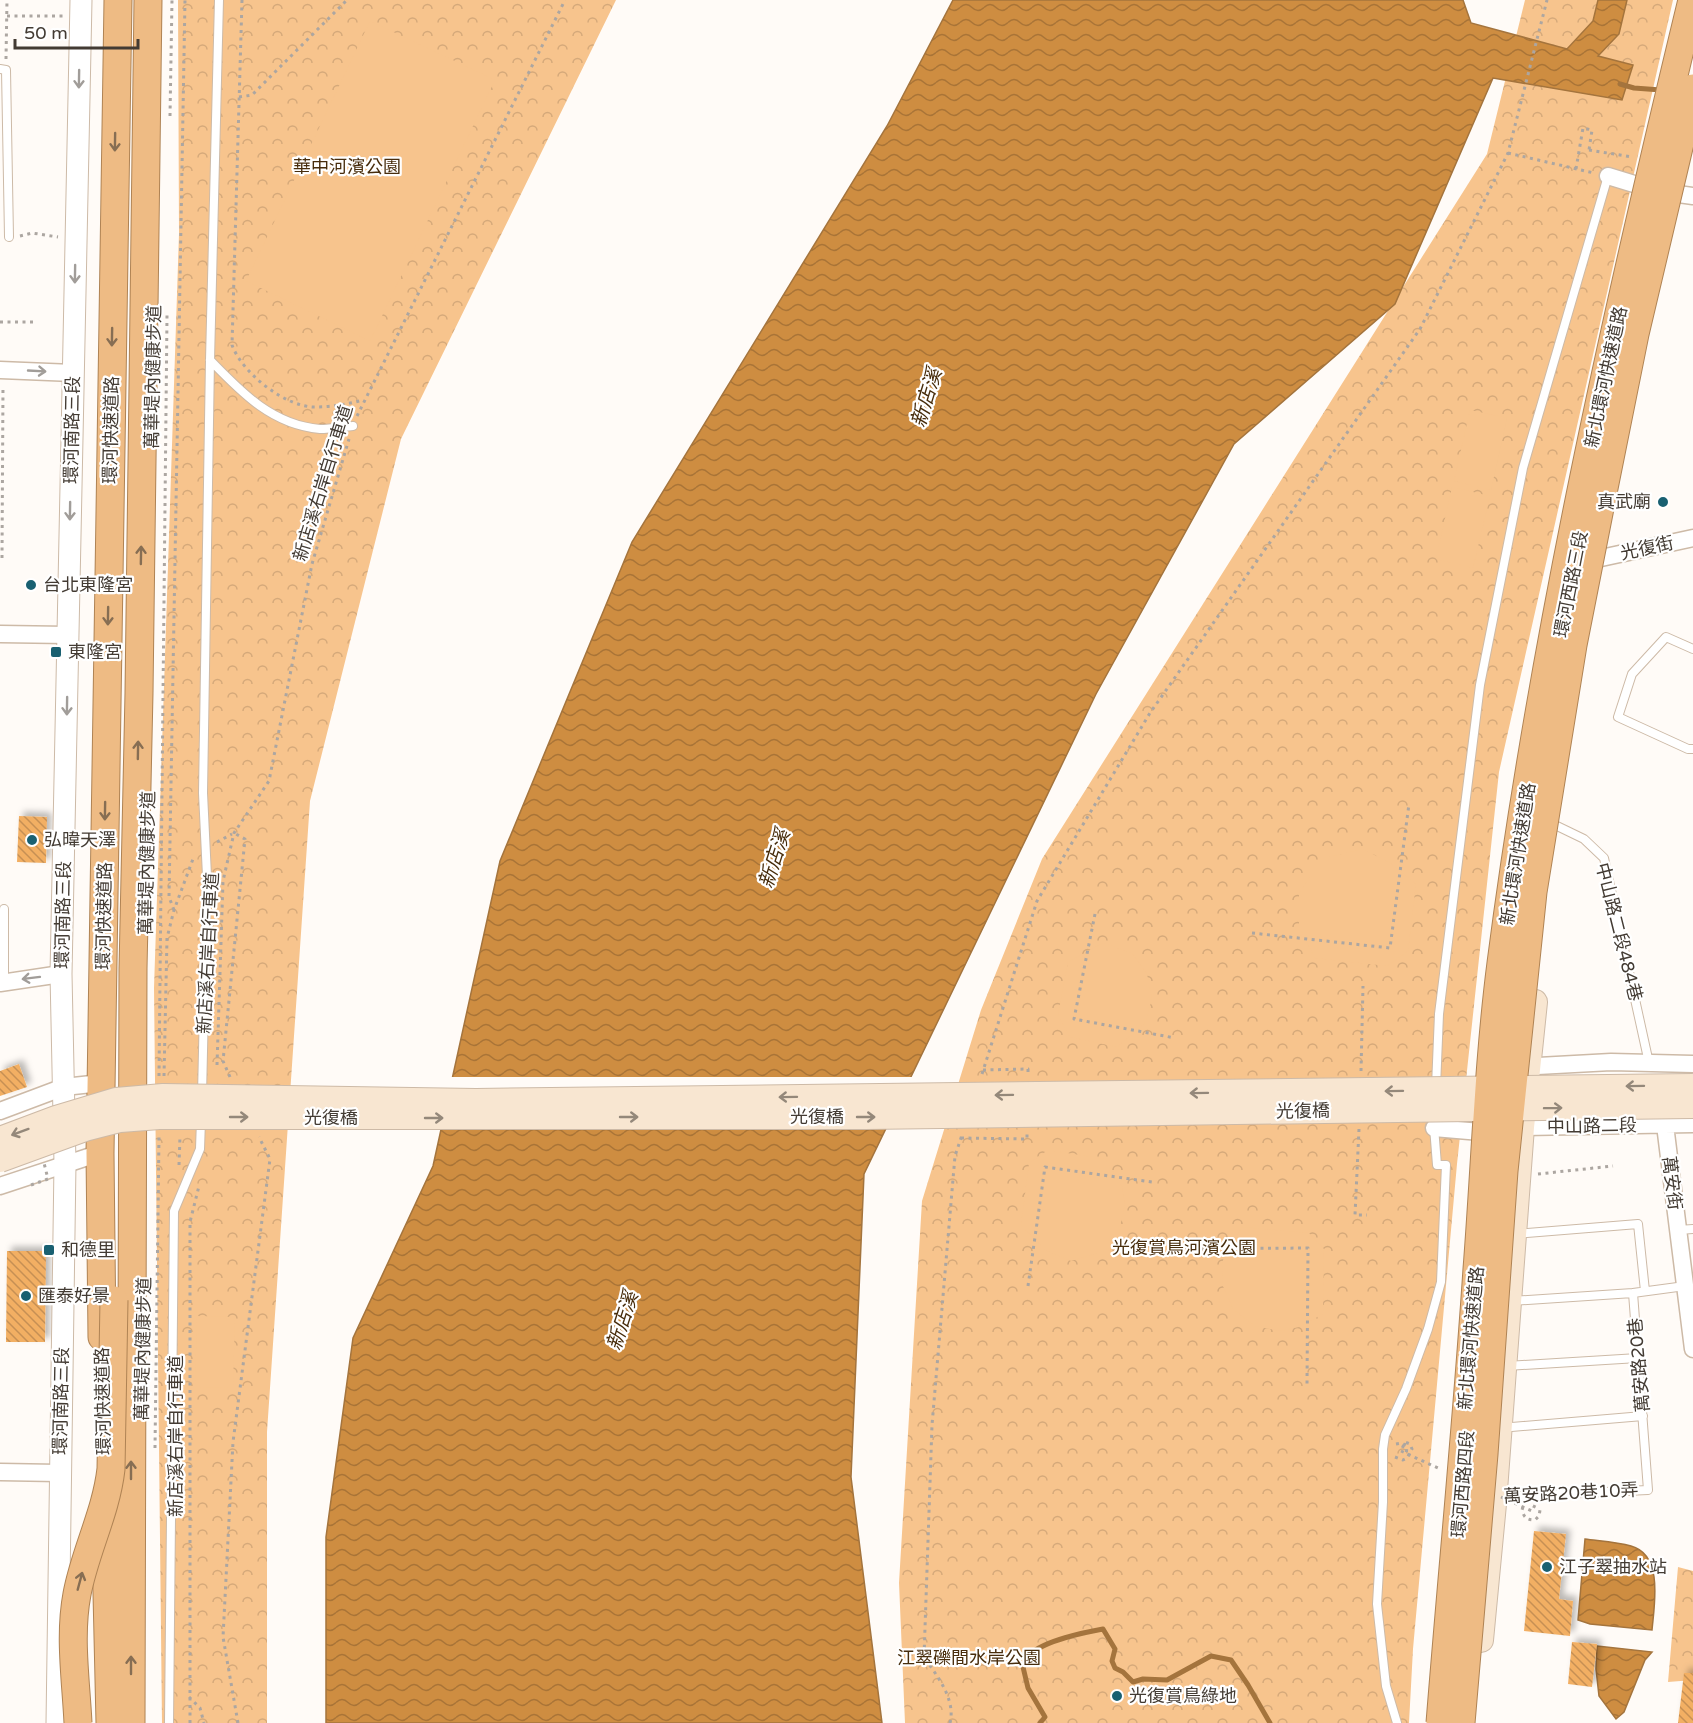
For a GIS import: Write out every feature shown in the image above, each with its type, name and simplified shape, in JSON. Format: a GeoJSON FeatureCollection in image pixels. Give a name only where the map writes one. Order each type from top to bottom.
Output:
{"type":"FeatureCollection","features":[{"type":"Feature","properties":{"kind":"highway","name":"環河快速道路"},"geometry":{"type":"LineString","coordinates":[[110,1723],[100,1153],[112,1101],[117,0]]}},
{"type":"Feature","properties":{"kind":"highway","name":"環河快速道路"},"geometry":{"type":"LineString","coordinates":[[131,1723],[133,969],[148,0]]}},
{"type":"Feature","properties":{"kind":"highway","name":"新北環河快速道路"},"geometry":{"type":"LineString","coordinates":[[1440,1723],[1477,1273],[1493,1027],[1502,956],[1542,695],[1568,556],[1637,229],[1692,0]]}},
{"type":"Feature","properties":{"kind":"highway","name":"新北環河快速道路"},"geometry":{"type":"LineString","coordinates":[[1461,1723],[1484,1454],[1504,1171],[1533,892],[1573,645],[1621,403],[1693,88]]}},
{"type":"Feature","properties":{"kind":"highway"},"geometry":{"type":"LineString","coordinates":[[78,1723],[74,1632],[77,1594],[108,1491],[111,1469],[116,1171],[133,969]]}},
{"type":"Feature","properties":{"kind":"main road","name":"環河西路三段"},"geometry":{"type":"LineString","coordinates":[[1529,1067],[1555,825],[1601,558],[1676,194],[1675,111],[1691,46]]}},
{"type":"Feature","properties":{"kind":"main road","name":"環河西路三段"},"geometry":{"type":"LineString","coordinates":[[1496,1066],[1500,1020],[1524,861],[1566,607],[1615,374],[1676,194],[1693,136]]}},
{"type":"Feature","properties":{"kind":"main road","name":"環河西路四段"},"geometry":{"type":"LineString","coordinates":[[1474,1723],[1495,1497],[1522,1127],[1529,1067]]}},
{"type":"Feature","properties":{"kind":"main road"},"geometry":{"type":"LineString","coordinates":[[1474,1100],[1693,1086]]}},
{"type":"Feature","properties":{"kind":"main road","name":"光復橋"},"geometry":{"type":"LineString","coordinates":[[112,1101],[161,1103],[1474,1100]]}},
{"type":"Feature","properties":{"kind":"main road"},"geometry":{"type":"LineString","coordinates":[[1474,1100],[1693,1106]]}},
{"type":"Feature","properties":{"kind":"main road"},"geometry":{"type":"LineString","coordinates":[[0,1139],[56,1118],[112,1101]]}},
{"type":"Feature","properties":{"kind":"main road"},"geometry":{"type":"LineString","coordinates":[[0,1160],[85,1129],[112,1101]]}},
{"type":"Feature","properties":{"kind":"main road","name":"環河西路四段"},"geometry":{"type":"LineString","coordinates":[[1440,1723],[1470,1406],[1492,1133]]}},
{"type":"Feature","properties":{"kind":"street","name":"環河南路三段"},"geometry":{"type":"LineString","coordinates":[[57,1723],[65,1163],[61,974],[80,8]]}},
{"type":"Feature","properties":{"kind":"street"},"geometry":{"type":"LineString","coordinates":[[1608,176],[1676,194]]}},
{"type":"Feature","properties":{"kind":"street"},"geometry":{"type":"LineString","coordinates":[[2,370],[73,373]]}},
{"type":"Feature","properties":{"kind":"street","name":"光復街"},"geometry":{"type":"LineString","coordinates":[[1601,558],[1693,538]]}},
{"type":"Feature","properties":{"kind":"street"},"geometry":{"type":"LineString","coordinates":[[0,634],[68,635]]}},
{"type":"Feature","properties":{"kind":"street"},"geometry":{"type":"LineString","coordinates":[[2,982],[61,974]]}},
{"type":"Feature","properties":{"kind":"street"},"geometry":{"type":"LineString","coordinates":[[1496,1066],[1529,1067],[1611,1062],[1693,1064]]}},
{"type":"Feature","properties":{"kind":"street","name":"環河西路四段"},"geometry":{"type":"LineString","coordinates":[[1492,1133],[1496,1066]]}},
{"type":"Feature","properties":{"kind":"street"},"geometry":{"type":"LineString","coordinates":[[0,1111],[64,1087],[112,1101]]}},
{"type":"Feature","properties":{"kind":"street","name":"中山路二段"},"geometry":{"type":"LineString","coordinates":[[1434,1128],[1492,1133],[1522,1127],[1693,1124]]}},
{"type":"Feature","properties":{"kind":"street","name":"萬安街"},"geometry":{"type":"LineString","coordinates":[[1665,1125],[1686,1229],[1685,1286],[1691,1313],[1693,1349]]}},
{"type":"Feature","properties":{"kind":"street"},"geometry":{"type":"LineString","coordinates":[[0,1186],[100,1153]]}},
{"type":"Feature","properties":{"kind":"street"},"geometry":{"type":"LineString","coordinates":[[0,1472],[59,1473]]}},
{"type":"Feature","properties":{"kind":"lane"},"geometry":{"type":"LineString","coordinates":[[169,1723],[174,1211],[200,1149],[207,876],[203,793],[210,360],[219,0]]}},
{"type":"Feature","properties":{"kind":"lane"},"geometry":{"type":"LineString","coordinates":[[3,70],[9,237]]}},
{"type":"Feature","properties":{"kind":"lane"},"geometry":{"type":"LineString","coordinates":[[1435,1094],[1439,1014],[1480,685],[1523,468],[1608,176]]}},
{"type":"Feature","properties":{"kind":"lane"},"geometry":{"type":"LineString","coordinates":[[210,360],[261,409],[289,422],[320,429],[353,426]]}},
{"type":"Feature","properties":{"kind":"lane"},"geometry":{"type":"LineString","coordinates":[[1693,649],[1666,637],[1632,674],[1618,717],[1688,749],[1693,749]]}},
{"type":"Feature","properties":{"kind":"lane","name":"中山路二段484巷"},"geometry":{"type":"LineString","coordinates":[[1555,825],[1584,839],[1604,858],[1649,1063]]}},
{"type":"Feature","properties":{"kind":"lane"},"geometry":{"type":"LineString","coordinates":[[2,982],[4,909]]}},
{"type":"Feature","properties":{"kind":"lane"},"geometry":{"type":"LineString","coordinates":[[1397,1723],[1386,1686],[1377,1604],[1383,1502],[1383,1449],[1385,1435],[1406,1389],[1428,1329],[1441,1282],[1446,1165],[1437,1165],[1435,1105]]}},
{"type":"Feature","properties":{"kind":"lane"},"geometry":{"type":"LineString","coordinates":[[1515,1234],[1638,1224],[1646,1292]]}},
{"type":"Feature","properties":{"kind":"lane","name":"萬安路20巷"},"geometry":{"type":"LineString","coordinates":[[1648,1490],[1633,1293],[1685,1286]]}},
{"type":"Feature","properties":{"kind":"lane"},"geometry":{"type":"LineString","coordinates":[[1510,1302],[1633,1293]]}},
{"type":"Feature","properties":{"kind":"lane"},"geometry":{"type":"LineString","coordinates":[[1505,1366],[1638,1358]]}},
{"type":"Feature","properties":{"kind":"lane"},"geometry":{"type":"LineString","coordinates":[[1499,1428],[1644,1416]]}},
{"type":"Feature","properties":{"kind":"lane","name":"萬安路20巷10弄"},"geometry":{"type":"LineString","coordinates":[[1495,1497],[1648,1490]]}},
{"type":"Feature","properties":{"kind":"path"},"geometry":{"type":"LineString","coordinates":[[3,70],[7,0]]}},
{"type":"Feature","properties":{"kind":"path"},"geometry":{"type":"LineString","coordinates":[[169,118],[172,0]]}},
{"type":"Feature","properties":{"kind":"path"},"geometry":{"type":"LineString","coordinates":[[161,1103],[167,938],[174,910],[169,897],[185,0]]}},
{"type":"Feature","properties":{"kind":"path"},"geometry":{"type":"LineString","coordinates":[[242,0],[232,345],[235,355],[267,387],[291,402],[314,408],[363,400]]}},
{"type":"Feature","properties":{"kind":"path"},"geometry":{"type":"LineString","coordinates":[[239,97],[252,95],[347,0]]}},
{"type":"Feature","properties":{"kind":"path","name":"新店溪右岸自行車道"},"geometry":{"type":"LineString","coordinates":[[217,1068],[223,881],[234,833],[269,781],[312,564],[353,426],[363,400],[565,0]]}},
{"type":"Feature","properties":{"kind":"path"},"geometry":{"type":"LineString","coordinates":[[979,1081],[1037,902],[1150,712],[1420,329],[1508,153],[1547,0]]}},
{"type":"Feature","properties":{"kind":"path"},"geometry":{"type":"LineString","coordinates":[[7,16],[80,8]]}},
{"type":"Feature","properties":{"kind":"path"},"geometry":{"type":"LineString","coordinates":[[1576,169],[1583,128],[1592,130],[1589,150]]}},
{"type":"Feature","properties":{"kind":"path"},"geometry":{"type":"LineString","coordinates":[[1508,153],[1608,176]]}},
{"type":"Feature","properties":{"kind":"path"},"geometry":{"type":"LineString","coordinates":[[9,237],[32,233],[76,240]]}},
{"type":"Feature","properties":{"kind":"path","name":"萬華堤內健康步道"},"geometry":{"type":"LineString","coordinates":[[155,1450],[161,1103],[159,965],[167,310]]}},
{"type":"Feature","properties":{"kind":"path"},"geometry":{"type":"LineString","coordinates":[[0,322],[34,322]]}},
{"type":"Feature","properties":{"kind":"path"},"geometry":{"type":"LineString","coordinates":[[2,370],[2,558]]}},
{"type":"Feature","properties":{"kind":"path"},"geometry":{"type":"LineString","coordinates":[[1252,933],[1390,948],[1409,804]]}},
{"type":"Feature","properties":{"kind":"path"},"geometry":{"type":"LineString","coordinates":[[232,1081],[222,1061],[244,839],[234,833]]}},
{"type":"Feature","properties":{"kind":"path"},"geometry":{"type":"LineString","coordinates":[[1095,914],[1074,1019],[1175,1038]]}},
{"type":"Feature","properties":{"kind":"path"},"geometry":{"type":"LineString","coordinates":[[1361,1079],[1363,986]]}},
{"type":"Feature","properties":{"kind":"path"},"geometry":{"type":"LineString","coordinates":[[1360,1121],[1355,1215],[1367,1215]]}},
{"type":"Feature","properties":{"kind":"path"},"geometry":{"type":"LineString","coordinates":[[950,1723],[953,1713],[944,1686],[924,1657],[932,1425],[955,1156],[965,1127]]}},
{"type":"Feature","properties":{"kind":"path"},"geometry":{"type":"LineString","coordinates":[[238,1723],[223,1637],[233,1442],[270,1159],[256,1130]]}},
{"type":"Feature","properties":{"kind":"path"},"geometry":{"type":"LineString","coordinates":[[179,1167],[180,1136]]}},
{"type":"Feature","properties":{"kind":"path"},"geometry":{"type":"LineString","coordinates":[[31,1185],[48,1179],[43,1158]]}},
{"type":"Feature","properties":{"kind":"path"},"geometry":{"type":"LineString","coordinates":[[1519,1176],[1613,1166]]}},
{"type":"Feature","properties":{"kind":"path"},"geometry":{"type":"LineString","coordinates":[[1028,1286],[1045,1167],[1152,1182]]}},
{"type":"Feature","properties":{"kind":"path","name":"新店溪右岸自行車道"},"geometry":{"type":"LineString","coordinates":[[190,1723],[190,1222],[200,1180]]}},
{"type":"Feature","properties":{"kind":"path"},"geometry":{"type":"LineString","coordinates":[[1178,1249],[1308,1248],[1307,1386]]}},
{"type":"Feature","properties":{"kind":"path"},"geometry":{"type":"LineString","coordinates":[[1393,1452],[1394,1456],[1403,1460],[1410,1453],[1410,1444],[1406,1442],[1401,1450]]}},
{"type":"Feature","properties":{"kind":"path"},"geometry":{"type":"LineString","coordinates":[[1394,1446],[1397,1443],[1407,1446],[1406,1456]]}},
{"type":"Feature","properties":{"kind":"path"},"geometry":{"type":"LineString","coordinates":[[1532,1511],[1536,1503]]}},
{"type":"Feature","properties":{"kind":"path"},"geometry":{"type":"LineString","coordinates":[[1528,1504],[1537,1506],[1540,1510],[1535,1520],[1528,1520],[1524,1516],[1522,1510],[1528,1504]]}},
{"type":"Feature","properties":{"kind":"path"},"geometry":{"type":"LineString","coordinates":[[189,1696],[200,1708],[204,1723]]}},
{"type":"Feature","properties":{"kind":"green space","name":"華中河濱公園"},"geometry":{"type":"Polygon","coordinates":[[[178,0],[616,0],[401,439],[310,801],[267,1432],[267,1723],[162,1723],[154,988],[179,234],[178,0]]]}},
{"type":"Feature","properties":{"kind":"green space","name":"光復賞鳥河濱公園"},"geometry":{"type":"Polygon","coordinates":[[[1525,0],[1673,0],[1499,772],[1457,1164],[1413,1649],[1409,1723],[905,1723],[899,1583],[922,1201],[981,1010],[1042,859],[1487,154],[1525,0]]]}},
{"type":"Feature","properties":{"kind":"green space"},"geometry":{"type":"Polygon","coordinates":[[[370,21],[495,80],[370,341],[246,281],[370,21]]]}},
{"type":"Feature","properties":{"kind":"green space"},"geometry":{"type":"Polygon","coordinates":[[[1470,410],[1507,418],[1491,490],[1454,481],[1470,410]]]}},
{"type":"Feature","properties":{"kind":"green space"},"geometry":{"type":"Polygon","coordinates":[[[1452,487],[1490,496],[1473,568],[1436,559],[1452,487]]]}},
{"type":"Feature","properties":{"kind":"green space"},"geometry":{"type":"Polygon","coordinates":[[[1363,849],[1390,863],[1416,884],[1408,951],[1387,966],[1315,958],[1299,927],[1299,894],[1310,876],[1329,857],[1363,849]]]}},
{"type":"Feature","properties":{"kind":"green space"},"geometry":{"type":"Polygon","coordinates":[[[1103,943],[1132,953],[1147,974],[1152,998],[1146,1022],[1117,1047],[1070,1037],[1058,1015],[1068,962],[1103,943]]]}},
{"type":"Feature","properties":{"kind":"green space"},"geometry":{"type":"Polygon","coordinates":[[[1048,1150],[1105,1159],[1122,1186],[1125,1204],[1119,1232],[1098,1253],[1071,1261],[1045,1250],[1021,1225],[1029,1163],[1048,1150]]]}},
{"type":"Feature","properties":{"kind":"green space"},"geometry":{"type":"Polygon","coordinates":[[[1242,1227],[1309,1233],[1324,1249],[1323,1314],[1299,1327],[1280,1331],[1255,1326],[1233,1309],[1222,1284],[1223,1260],[1242,1227]]]}},
{"type":"Feature","properties":{"kind":"green space"},"geometry":{"type":"Polygon","coordinates":[[[197,1316],[235,1317],[233,1388],[195,1387],[197,1316]]]}},
{"type":"Feature","properties":{"kind":"green space"},"geometry":{"type":"Polygon","coordinates":[[[1678,1567],[1693,1571],[1693,1680],[1668,1682],[1678,1567]]]}},
{"type":"Feature","properties":{"kind":"water","name":"新店溪"},"geometry":{"type":"Polygon","coordinates":[[[953,0],[1463,0],[1471,23],[1567,49],[1593,21],[1598,0],[1627,0],[1619,34],[1598,56],[1633,65],[1622,100],[1493,78],[1395,304],[1234,444],[1096,694],[864,1174],[851,1477],[882,1723],[326,1723],[326,1537],[353,1338],[433,1166],[500,861],[632,542],[887,126],[953,0]]]}},
{"type":"Feature","properties":{"kind":"water"},"geometry":{"type":"Polygon","coordinates":[[[1585,1539],[1631,1546],[1641,1551],[1648,1560],[1655,1582],[1652,1630],[1590,1624],[1578,1620],[1585,1539]]]}},
{"type":"Feature","properties":{"kind":"water"},"geometry":{"type":"Polygon","coordinates":[[[1597,1646],[1652,1652],[1645,1660],[1624,1712],[1616,1719],[1599,1696],[1596,1669],[1597,1646]]]}},
{"type":"Feature","properties":{"kind":"pier"},"geometry":{"type":"Polygon","coordinates":[[[449,1077],[914,1077],[892,1123],[438,1127],[449,1077]]]}},
{"type":"Feature","properties":{"kind":"building","name":"弘暐天澤"},"geometry":{"type":"Polygon","coordinates":[[[19,816],[47,817],[46,863],[17,862],[19,816]]]}},
{"type":"Feature","properties":{"kind":"building"},"geometry":{"type":"Polygon","coordinates":[[[19,1064],[27,1087],[0,1096],[0,1071],[19,1064]]]}},
{"type":"Feature","properties":{"kind":"building","name":"匯泰好景"},"geometry":{"type":"Polygon","coordinates":[[[7,1251],[46,1251],[45,1342],[6,1342],[7,1251]]]}},
{"type":"Feature","properties":{"kind":"building","name":"江子翠抽水站"},"geometry":{"type":"Polygon","coordinates":[[[1534,1531],[1566,1534],[1559,1599],[1573,1601],[1570,1636],[1524,1631],[1534,1531]]]}},
{"type":"Feature","properties":{"kind":"building"},"geometry":{"type":"Polygon","coordinates":[[[1572,1642],[1597,1644],[1592,1687],[1568,1684],[1572,1642]]]}},
{"type":"Feature","properties":{"kind":"building"},"geometry":{"type":"Polygon","coordinates":[[[1684,1673],[1693,1673],[1693,1723],[1678,1723],[1684,1673]]]}},
{"type":"Feature","properties":{"kind":"waterway"},"geometry":{"type":"LineString","coordinates":[[1620,84],[1634,88],[1661,90]]}},
{"type":"Feature","properties":{"kind":"waterway"},"geometry":{"type":"LineString","coordinates":[[1040,1723],[1045,1717],[1028,1688],[1023,1667],[1031,1654],[1055,1641],[1103,1629],[1115,1649],[1112,1661],[1115,1668],[1133,1682],[1143,1679],[1167,1680],[1211,1656],[1231,1660],[1270,1723]]}},
{"type":"Feature","properties":{"kind":"place","name":"真武廟"},"geometry":{"type":"Point","coordinates":[1663,502]}},
{"type":"Feature","properties":{"kind":"place","name":"台北東隆宮"},"geometry":{"type":"Point","coordinates":[31,585]}},
{"type":"Feature","properties":{"kind":"place","name":"東隆宮"},"geometry":{"type":"Point","coordinates":[56,652]}},
{"type":"Feature","properties":{"kind":"place","name":"弘暐天澤"},"geometry":{"type":"Point","coordinates":[32,840]}},
{"type":"Feature","properties":{"kind":"place","name":"和德里"},"geometry":{"type":"Point","coordinates":[49,1250]}},
{"type":"Feature","properties":{"kind":"place","name":"匯泰好景"},"geometry":{"type":"Point","coordinates":[26,1296]}},
{"type":"Feature","properties":{"kind":"place","name":"江子翠抽水站"},"geometry":{"type":"Point","coordinates":[1547,1567]}},
{"type":"Feature","properties":{"kind":"place","name":"光復賞鳥綠地"},"geometry":{"type":"Point","coordinates":[1117,1696]}},
{"type":"Feature","properties":{"kind":"park label","name":"江翠礫間水岸公園"},"geometry":{"type":"Point","coordinates":[969,1658]}}]}
